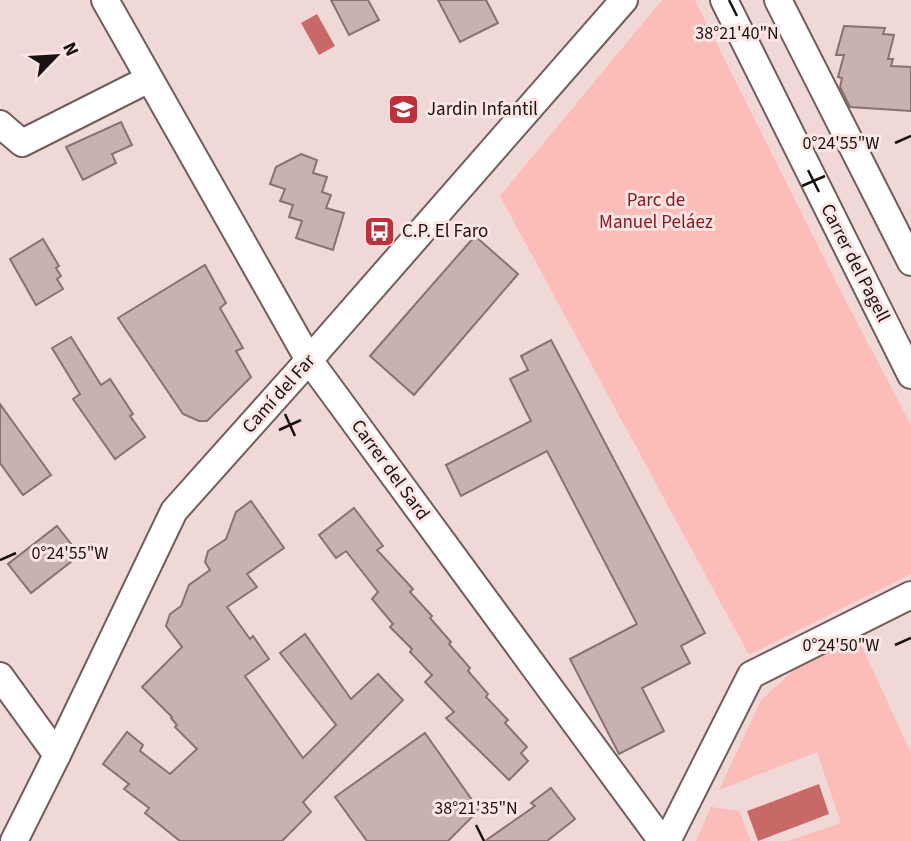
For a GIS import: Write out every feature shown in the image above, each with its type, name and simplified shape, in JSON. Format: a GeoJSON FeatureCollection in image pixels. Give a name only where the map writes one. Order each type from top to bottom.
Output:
{"type":"FeatureCollection","features":[{"type":"Feature","properties":{"kind":"street","name":"Carrer del Sard"},"geometry":{"type":"LineString","coordinates":[[105,0],[309,360],[662,841]]}},
{"type":"Feature","properties":{"kind":"street","name":"Camí del Far"},"geometry":{"type":"LineString","coordinates":[[14,841],[173,510],[309,360],[624,0]]}},
{"type":"Feature","properties":{"kind":"street","name":"Carrer del Pagell"},"geometry":{"type":"LineString","coordinates":[[724,0],[911,375]]}},
{"type":"Feature","properties":{"kind":"street"},"geometry":{"type":"LineString","coordinates":[[778,0],[911,262]]}},
{"type":"Feature","properties":{"kind":"street"},"geometry":{"type":"LineString","coordinates":[[0,124],[22,143],[149,79]]}},
{"type":"Feature","properties":{"kind":"street"},"geometry":{"type":"LineString","coordinates":[[667,841],[751,675],[911,595]]}},
{"type":"Feature","properties":{"kind":"street"},"geometry":{"type":"LineString","coordinates":[[0,676],[57,755]]}},
{"type":"Feature","properties":{"kind":"green space","name":"Parc de Manuel Peláez"},"geometry":{"type":"Polygon","coordinates":[[[662,0],[695,0],[911,425],[911,574],[749,655],[500,196],[662,0]]]}},
{"type":"Feature","properties":{"kind":"green space"},"geometry":{"type":"Polygon","coordinates":[[[858,638],[911,753],[911,841],[788,841],[841,823],[817,752],[719,790],[761,700],[794,670],[858,638]]]}},
{"type":"Feature","properties":{"kind":"green space"},"geometry":{"type":"Polygon","coordinates":[[[711,807],[739,811],[751,841],[696,841],[711,807]]]}},
{"type":"Feature","properties":{"kind":"shaded area"},"geometry":{"type":"Polygon","coordinates":[[[317,14],[335,46],[319,55],[301,23],[317,14]]]}},
{"type":"Feature","properties":{"kind":"shaded area"},"geometry":{"type":"Polygon","coordinates":[[[819,784],[829,814],[758,841],[747,811],[819,784]]]}},
{"type":"Feature","properties":{"kind":"building"},"geometry":{"type":"Polygon","coordinates":[[[331,0],[368,0],[379,20],[349,35],[331,0]]]}},
{"type":"Feature","properties":{"kind":"building"},"geometry":{"type":"Polygon","coordinates":[[[438,0],[486,0],[498,23],[460,42],[438,0]]]}},
{"type":"Feature","properties":{"kind":"building"},"geometry":{"type":"Polygon","coordinates":[[[844,26],[885,28],[883,34],[894,35],[888,59],[893,59],[891,66],[911,67],[911,111],[850,107],[840,87],[842,78],[838,77],[844,55],[836,55],[844,26]]]}},
{"type":"Feature","properties":{"kind":"building"},"geometry":{"type":"Polygon","coordinates":[[[121,122],[132,145],[112,154],[116,163],[83,180],[66,147],[121,122]]]}},
{"type":"Feature","properties":{"kind":"building"},"geometry":{"type":"Polygon","coordinates":[[[301,154],[317,160],[313,173],[327,177],[322,192],[331,195],[326,208],[344,213],[333,250],[296,238],[302,221],[289,217],[293,205],[280,201],[285,189],[270,184],[276,167],[301,154]]]}},
{"type":"Feature","properties":{"kind":"building"},"geometry":{"type":"Polygon","coordinates":[[[475,236],[518,274],[414,395],[370,356],[475,236]]]}},
{"type":"Feature","properties":{"kind":"building"},"geometry":{"type":"Polygon","coordinates":[[[43,239],[59,266],[56,268],[61,276],[57,279],[63,289],[36,305],[10,259],[43,239]]]}},
{"type":"Feature","properties":{"kind":"building"},"geometry":{"type":"Polygon","coordinates":[[[205,265],[226,303],[220,308],[243,348],[236,351],[251,377],[207,421],[199,421],[183,414],[118,318],[205,265]]]}},
{"type":"Feature","properties":{"kind":"building"},"geometry":{"type":"Polygon","coordinates":[[[71,337],[101,385],[110,379],[145,437],[115,459],[73,399],[80,394],[52,348],[71,337]]]}},
{"type":"Feature","properties":{"kind":"building"},"geometry":{"type":"Polygon","coordinates":[[[551,340],[705,633],[681,646],[690,663],[642,688],[664,731],[619,754],[570,659],[637,624],[547,451],[461,496],[446,465],[531,421],[510,379],[528,370],[521,356],[551,340]]]}},
{"type":"Feature","properties":{"kind":"building"},"geometry":{"type":"Polygon","coordinates":[[[0,404],[51,475],[23,495],[0,463],[0,404]]]}},
{"type":"Feature","properties":{"kind":"building"},"geometry":{"type":"Polygon","coordinates":[[[251,501],[284,548],[247,574],[257,587],[227,607],[250,639],[253,636],[269,659],[245,676],[303,758],[336,725],[280,653],[305,634],[351,699],[378,674],[403,700],[303,802],[311,812],[282,841],[180,841],[145,813],[149,808],[124,789],[129,784],[103,764],[127,732],[143,745],[140,751],[170,774],[197,749],[175,727],[177,725],[172,717],[142,687],[182,647],[166,626],[170,614],[181,606],[189,585],[210,570],[205,562],[208,551],[226,539],[236,512],[251,501]]]}},
{"type":"Feature","properties":{"kind":"building"},"geometry":{"type":"Polygon","coordinates":[[[354,508],[383,546],[377,550],[413,589],[410,592],[432,616],[430,618],[451,642],[449,644],[470,668],[468,671],[488,694],[486,697],[508,720],[505,723],[527,747],[521,753],[528,761],[509,780],[446,718],[454,712],[425,682],[432,675],[390,627],[393,624],[372,599],[378,592],[346,551],[336,558],[319,535],[354,508]]]}},
{"type":"Feature","properties":{"kind":"building"},"geometry":{"type":"Polygon","coordinates":[[[57,526],[72,545],[64,551],[72,561],[31,593],[8,564],[57,526]]]}},
{"type":"Feature","properties":{"kind":"building"},"geometry":{"type":"Polygon","coordinates":[[[425,733],[479,810],[448,841],[367,841],[335,797],[425,733]]]}},
{"type":"Feature","properties":{"kind":"building"},"geometry":{"type":"Polygon","coordinates":[[[551,788],[575,819],[547,841],[485,841],[535,806],[531,803],[551,788]]]}},
{"type":"Feature","properties":{"kind":"place","name":"Jardin Infantil"},"geometry":{"type":"Point","coordinates":[404,109]}},
{"type":"Feature","properties":{"kind":"place","name":"C.P. El Faro"},"geometry":{"type":"Point","coordinates":[379,231]}}]}
